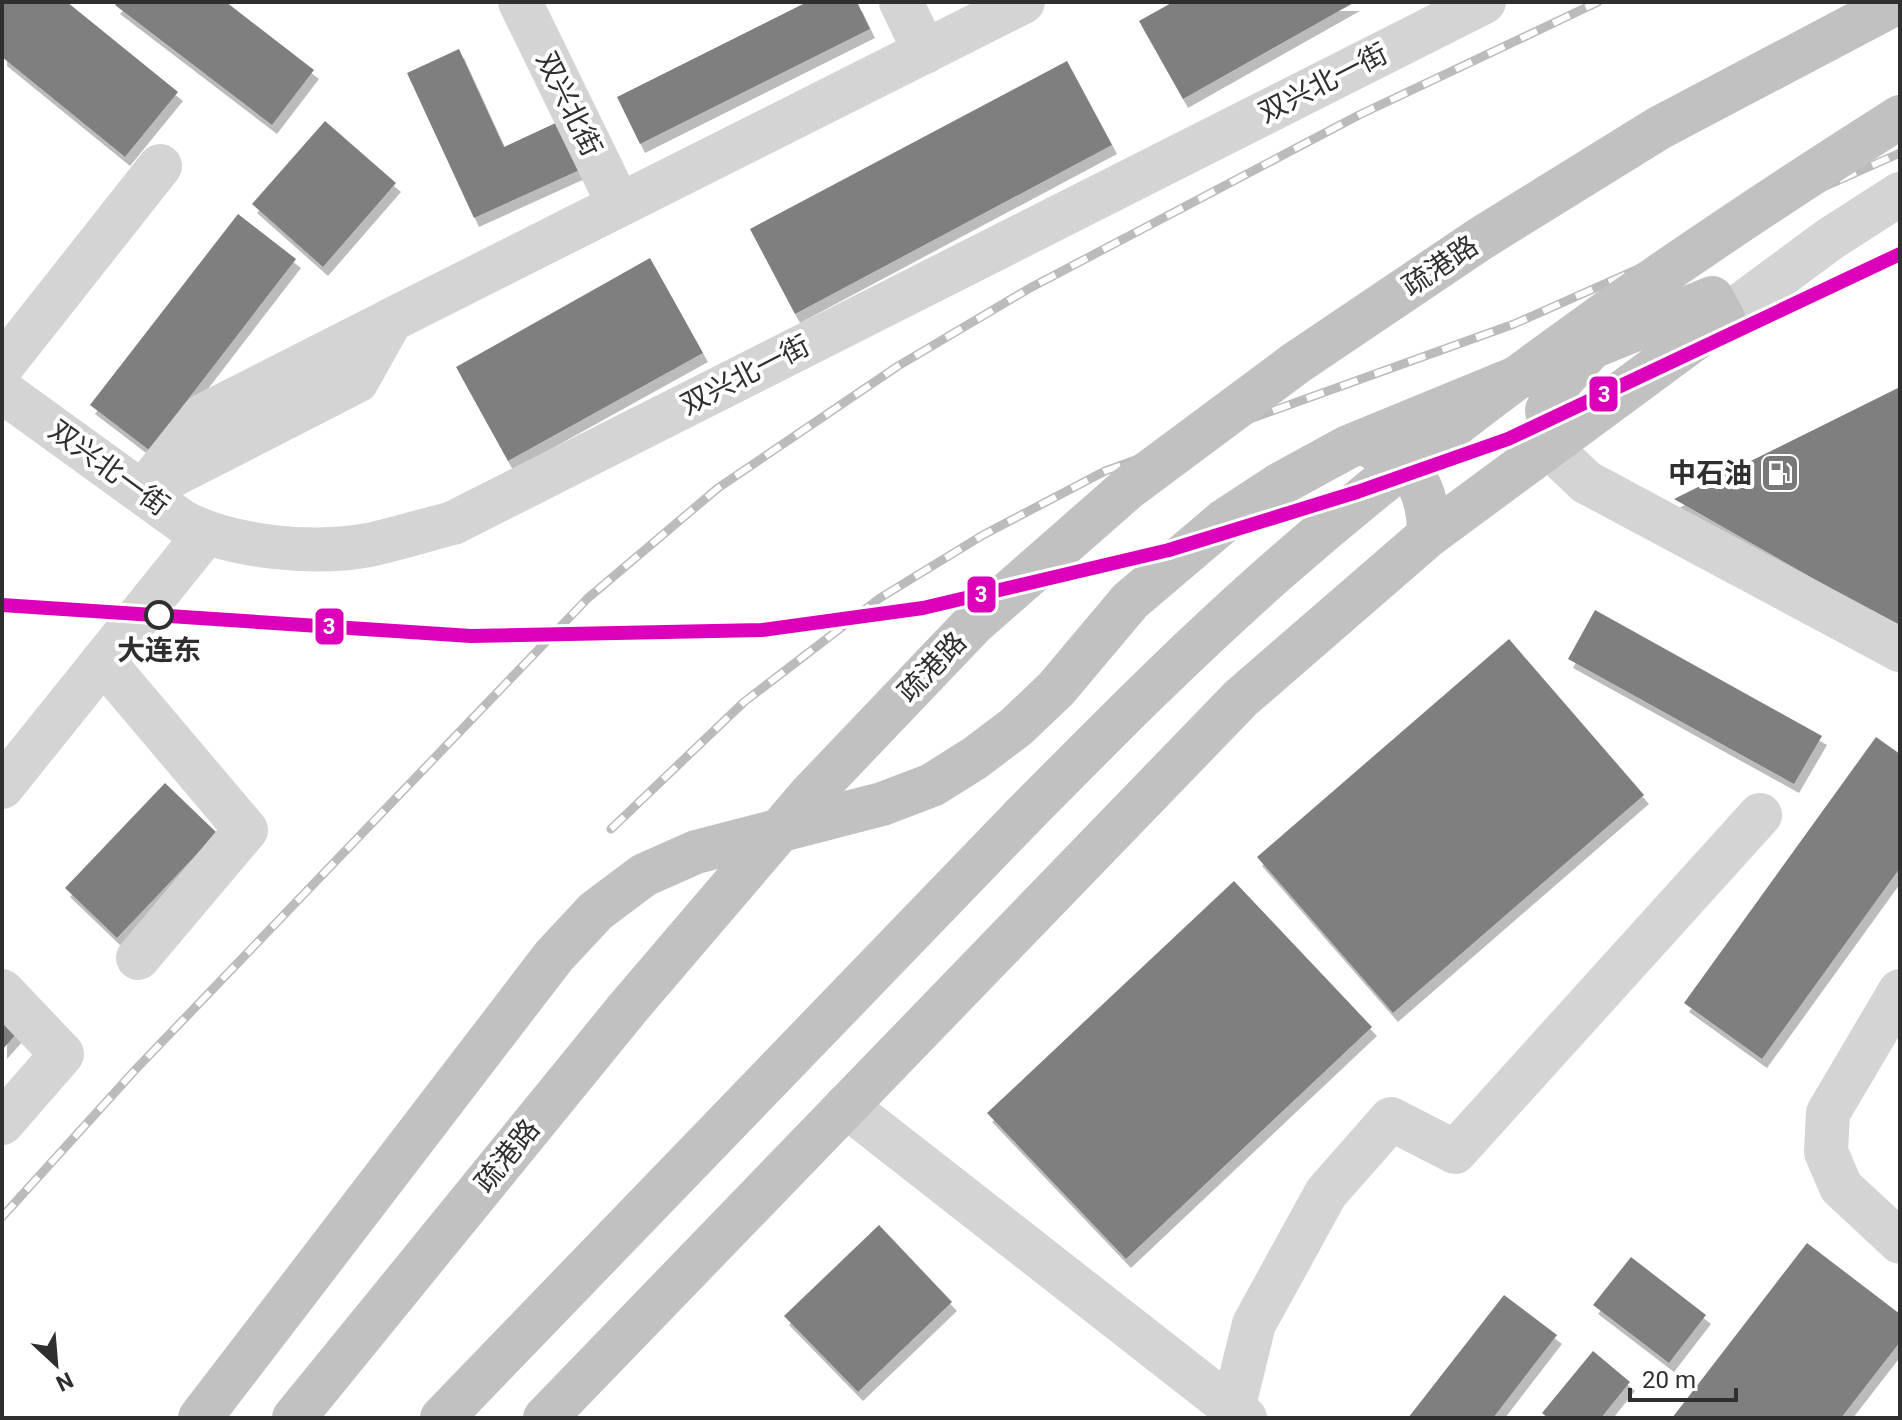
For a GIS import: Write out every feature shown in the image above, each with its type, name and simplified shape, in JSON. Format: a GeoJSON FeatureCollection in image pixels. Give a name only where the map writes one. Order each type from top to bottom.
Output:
{"type":"FeatureCollection","features":[{"type":"Feature","properties":{"kind":"highway","name":"疏港路"},"geometry":{"type":"LineString","coordinates":[[294,1418],[627,1009],[799,807],[973,624],[1128,488],[1296,363],[1440,266],[1659,128],[1898,2]]}},
{"type":"Feature","properties":{"kind":"highway"},"geometry":{"type":"LineString","coordinates":[[442,1418],[1022,817],[1167,671],[1280,569],[1422,450],[1584,328],[1778,194],[1900,117]]}},
{"type":"Feature","properties":{"kind":"highway"},"geometry":{"type":"LineString","coordinates":[[200,1418],[554,956],[596,911],[644,875],[696,852],[882,804],[932,785],[1016,727],[1056,689],[1130,601],[1224,521],[1282,483],[1348,447],[1589,349],[1718,308]]}},
{"type":"Feature","properties":{"kind":"highway"},"geometry":{"type":"LineString","coordinates":[[545,1418],[1241,698],[1429,535],[1609,401],[1718,308]]}},
{"type":"Feature","properties":{"kind":"highway"},"geometry":{"type":"LineString","coordinates":[[1589,349],[1609,401]]}},
{"type":"Feature","properties":{"kind":"highway"},"geometry":{"type":"LineString","coordinates":[[1552,444],[1547,410],[1561,381],[1589,349]]}},
{"type":"Feature","properties":{"kind":"highway"},"geometry":{"type":"LineString","coordinates":[[1348,447],[1376,449],[1399,459],[1419,482],[1429,506],[1429,535]]}},
{"type":"Feature","properties":{"kind":"street","name":"双兴北街"},"geometry":{"type":"LineString","coordinates":[[520,2],[619,205]]}},
{"type":"Feature","properties":{"kind":"street"},"geometry":{"type":"LineString","coordinates":[[901,2],[925,52]]}},
{"type":"Feature","properties":{"kind":"street"},"geometry":{"type":"LineString","coordinates":[[144,490],[357,381],[391,320],[1023,2]]}},
{"type":"Feature","properties":{"kind":"street","name":"双兴北一街"},"geometry":{"type":"LineString","coordinates":[[2,391],[144,490],[183,522],[206,533],[285,549],[367,545],[453,523],[1484,2]]}},
{"type":"Feature","properties":{"kind":"street"},"geometry":{"type":"LineString","coordinates":[[2,366],[160,166]]}},
{"type":"Feature","properties":{"kind":"street"},"geometry":{"type":"LineString","coordinates":[[1718,308],[1900,194]]}},
{"type":"Feature","properties":{"kind":"street"},"geometry":{"type":"LineString","coordinates":[[1552,444],[1586,482],[1900,650]]}},
{"type":"Feature","properties":{"kind":"street"},"geometry":{"type":"LineString","coordinates":[[2,787],[206,533]]}},
{"type":"Feature","properties":{"kind":"street"},"geometry":{"type":"LineString","coordinates":[[103,661],[246,830],[138,958]]}},
{"type":"Feature","properties":{"kind":"street"},"geometry":{"type":"LineString","coordinates":[[846,1106],[1237,1415],[1254,1324],[1326,1193],[1391,1119],[1455,1152],[1760,815]]}},
{"type":"Feature","properties":{"kind":"street"},"geometry":{"type":"LineString","coordinates":[[2,991],[62,1054],[2,1123]]}},
{"type":"Feature","properties":{"kind":"street"},"geometry":{"type":"LineString","coordinates":[[1900,991],[1828,1113],[1826,1152],[1841,1187],[1900,1242]]}},
{"type":"Feature","properties":{"kind":"building"},"geometry":{"type":"Polygon","coordinates":[[[2,2],[67,2],[178,92],[125,157],[2,57],[2,2]]]}},
{"type":"Feature","properties":{"kind":"building"},"geometry":{"type":"Polygon","coordinates":[[[118,2],[226,2],[314,70],[272,125],[115,5],[118,2]]]}},
{"type":"Feature","properties":{"kind":"building"},"geometry":{"type":"Polygon","coordinates":[[[807,2],[857,2],[870,29],[640,144],[617,97],[807,2]]]}},
{"type":"Feature","properties":{"kind":"building"},"geometry":{"type":"Polygon","coordinates":[[[1173,2],[1355,2],[1183,99],[1139,21],[1173,2]]]}},
{"type":"Feature","properties":{"kind":"building"},"geometry":{"type":"Polygon","coordinates":[[[459,49],[504,147],[562,120],[584,168],[474,218],[407,73],[459,49]]]}},
{"type":"Feature","properties":{"kind":"building"},"geometry":{"type":"Polygon","coordinates":[[[1067,61],[1112,145],[795,314],[750,229],[1067,61]]]}},
{"type":"Feature","properties":{"kind":"building"},"geometry":{"type":"Polygon","coordinates":[[[325,121],[396,183],[323,267],[252,204],[325,121]]]}},
{"type":"Feature","properties":{"kind":"building"},"geometry":{"type":"Polygon","coordinates":[[[238,214],[296,259],[149,450],[90,405],[238,214]]]}},
{"type":"Feature","properties":{"kind":"building"},"geometry":{"type":"Polygon","coordinates":[[[650,258],[703,353],[508,461],[456,367],[650,258]]]}},
{"type":"Feature","properties":{"kind":"building"},"geometry":{"type":"Polygon","coordinates":[[[1900,387],[1900,628],[1674,499],[1900,387]]]}},
{"type":"Feature","properties":{"kind":"building"},"geometry":{"type":"Polygon","coordinates":[[[1595,610],[1822,736],[1794,784],[1568,659],[1595,610]]]}},
{"type":"Feature","properties":{"kind":"building"},"geometry":{"type":"Polygon","coordinates":[[[1509,639],[1644,795],[1393,1013],[1257,857],[1509,639]]]}},
{"type":"Feature","properties":{"kind":"building"},"geometry":{"type":"Polygon","coordinates":[[[1876,737],[1900,754],[1900,868],[1762,1059],[1684,1003],[1876,737]]]}},
{"type":"Feature","properties":{"kind":"building"},"geometry":{"type":"Polygon","coordinates":[[[165,783],[217,833],[117,938],[65,888],[165,783]]]}},
{"type":"Feature","properties":{"kind":"building"},"geometry":{"type":"Polygon","coordinates":[[[1234,881],[1372,1027],[1126,1259],[987,1113],[1234,881]]]}},
{"type":"Feature","properties":{"kind":"building"},"geometry":{"type":"Polygon","coordinates":[[[2,998],[28,1021],[2,1050],[2,998]]]}},
{"type":"Feature","properties":{"kind":"building"},"geometry":{"type":"Polygon","coordinates":[[[879,1225],[952,1302],[858,1392],[784,1316],[879,1225]]]}},
{"type":"Feature","properties":{"kind":"building"},"geometry":{"type":"Polygon","coordinates":[[[1807,1243],[1900,1314],[1900,1342],[1841,1418],[1672,1418],[1807,1243]]]}},
{"type":"Feature","properties":{"kind":"building"},"geometry":{"type":"Polygon","coordinates":[[[1631,1257],[1706,1315],[1669,1363],[1593,1305],[1631,1257]]]}},
{"type":"Feature","properties":{"kind":"building"},"geometry":{"type":"Polygon","coordinates":[[[1504,1295],[1557,1335],[1493,1418],[1408,1418],[1504,1295]]]}},
{"type":"Feature","properties":{"kind":"building"},"geometry":{"type":"Polygon","coordinates":[[[1593,1351],[1630,1382],[1601,1418],[1548,1418],[1542,1413],[1593,1351]]]}},
{"type":"Feature","properties":{"kind":"railway"},"geometry":{"type":"LineString","coordinates":[[2,1217],[136,1069],[588,598],[718,488],[898,366],[1030,288],[1359,115],[1598,2]]}},
{"type":"Feature","properties":{"kind":"railway"},"geometry":{"type":"LineString","coordinates":[[611,829],[744,702],[880,598],[983,535],[1105,471],[1514,324],[1900,153]]}},
{"type":"Feature","properties":{"kind":"transit line","name":"3"},"geometry":{"type":"LineString","coordinates":[[2,605],[471,636],[762,630],[923,608],[1169,550],[1357,492],[1508,439],[1900,254]]}},
{"type":"Feature","properties":{"kind":"place","name":"中石油"},"geometry":{"type":"Point","coordinates":[1780,473]}},
{"type":"Feature","properties":{"kind":"place","name":"大连东"},"geometry":{"type":"Point","coordinates":[159,615]}}]}
